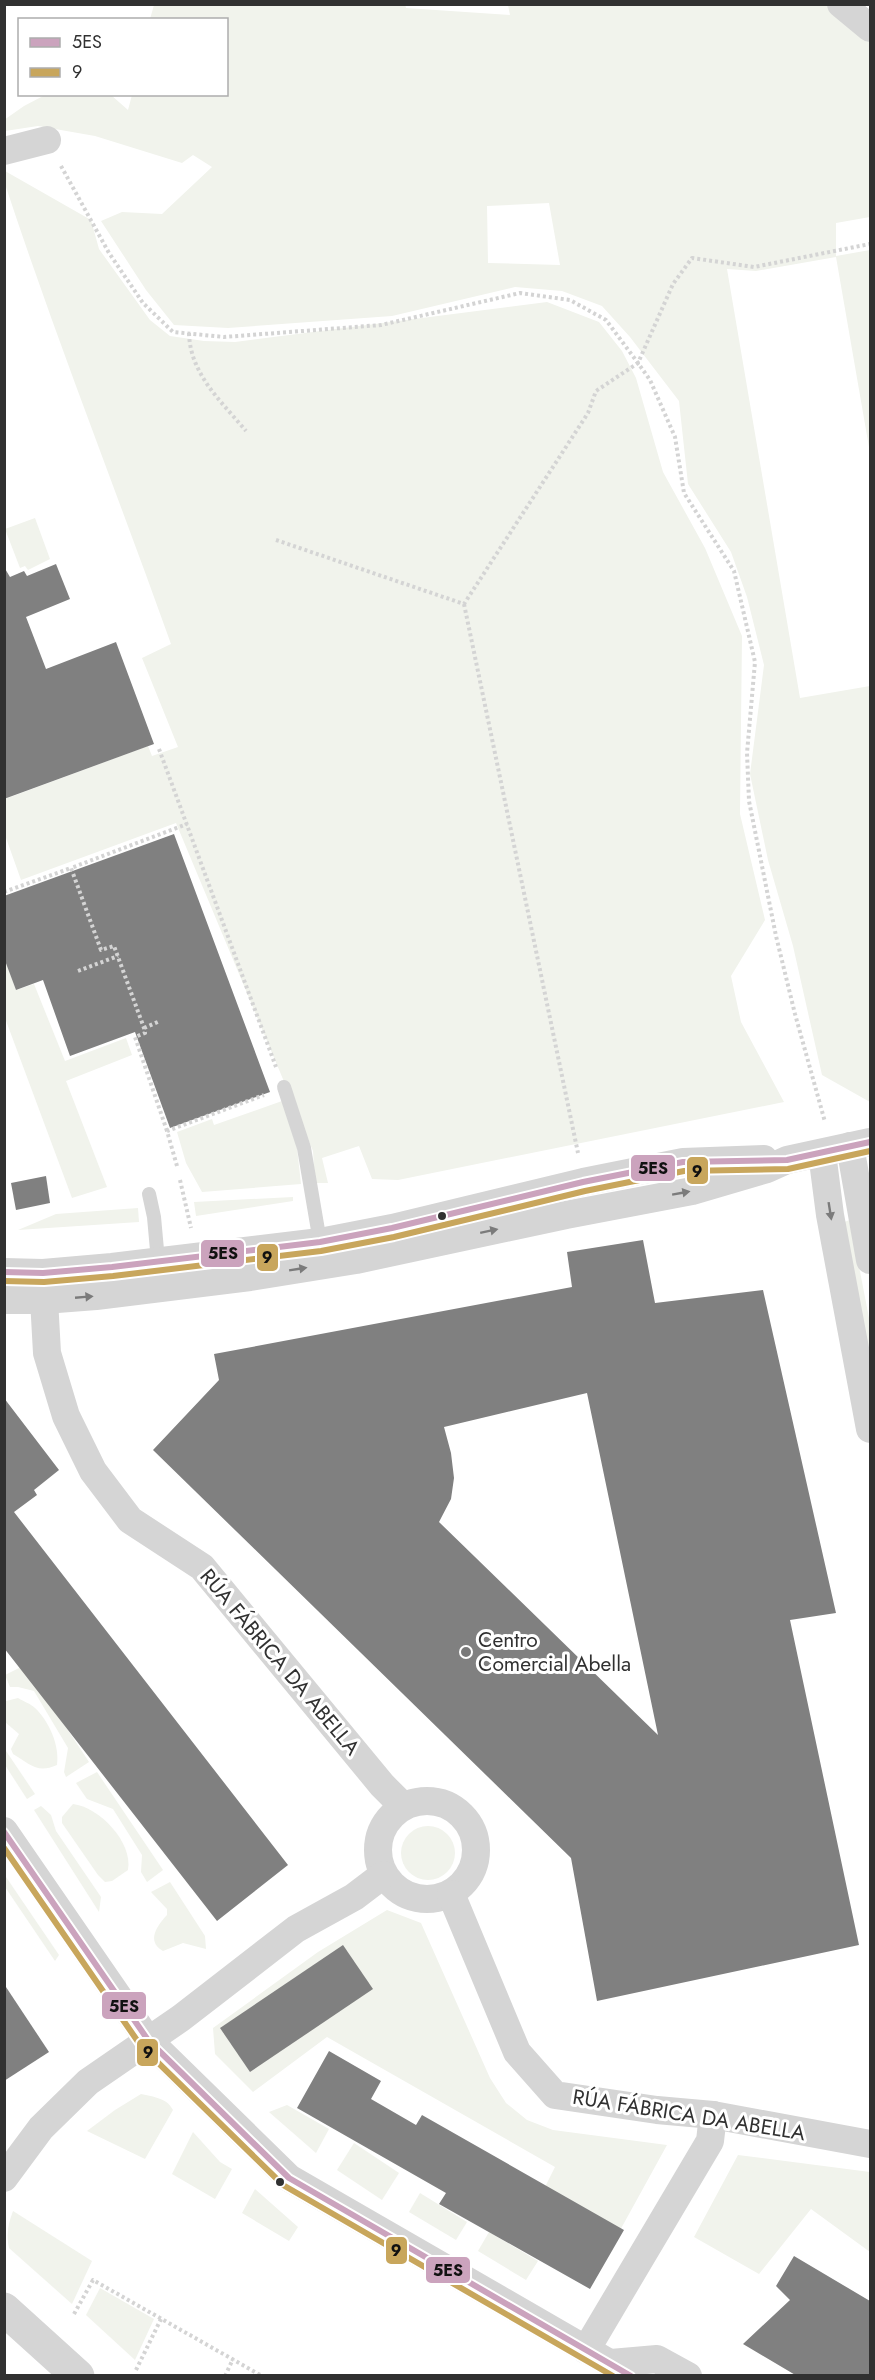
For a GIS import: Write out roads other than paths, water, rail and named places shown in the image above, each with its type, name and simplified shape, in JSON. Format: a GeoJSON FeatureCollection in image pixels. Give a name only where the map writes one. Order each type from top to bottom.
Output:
{"type":"FeatureCollection","features":[{"type":"Feature","properties":{"kind":"street"},"geometry":{"type":"LineString","coordinates":[[841,4],[870,28]]}},
{"type":"Feature","properties":{"kind":"street"},"geometry":{"type":"LineString","coordinates":[[4,152],[47,140]]}},
{"type":"Feature","properties":{"kind":"street"},"geometry":{"type":"LineString","coordinates":[[4,1272],[44,1287],[250,1277],[356,1260],[566,1215],[692,1191],[767,1169],[787,1160],[844,1148]]}},
{"type":"Feature","properties":{"kind":"street"},"geometry":{"type":"LineString","coordinates":[[844,1148],[870,1260]]}},
{"type":"Feature","properties":{"kind":"street"},"geometry":{"type":"LineString","coordinates":[[844,1148],[830,1215],[870,1430]]}},
{"type":"Feature","properties":{"kind":"street"},"geometry":{"type":"LineString","coordinates":[[4,1300],[44,1287],[158,1261],[320,1242],[403,1225],[583,1182],[683,1162],[787,1160]]}},
{"type":"Feature","properties":{"kind":"street","name":"RÚA FÁBRICA DA ABELLA"},"geometry":{"type":"LineString","coordinates":[[44,1287],[47,1353],[66,1416],[93,1471],[130,1520],[202,1567],[382,1785],[403,1806]]}},
{"type":"Feature","properties":{"kind":"street"},"geometry":{"type":"LineString","coordinates":[[428,1800],[452,1807],[470,1826],[477,1851],[469,1876],[451,1894],[426,1900],[401,1893],[383,1875],[377,1849],[384,1824],[403,1806],[428,1800]]}},
{"type":"Feature","properties":{"kind":"street"},"geometry":{"type":"LineString","coordinates":[[4,1831],[148,2040],[289,2178],[622,2369],[657,2359],[688,2376]]}},
{"type":"Feature","properties":{"kind":"street"},"geometry":{"type":"LineString","coordinates":[[4,2178],[41,2128],[64,2103],[96,2076],[181,2018],[296,1929],[354,1897],[383,1875]]}},
{"type":"Feature","properties":{"kind":"street","name":"RÚA FÁBRICA DA ABELLA"},"geometry":{"type":"LineString","coordinates":[[451,1894],[517,2052],[555,2095],[657,2110],[713,2115],[870,2144]]}},
{"type":"Feature","properties":{"kind":"street"},"geometry":{"type":"LineString","coordinates":[[586,2350],[710,2141],[713,2115]]}},
{"type":"Feature","properties":{"kind":"street"},"geometry":{"type":"LineString","coordinates":[[4,2309],[78,2376]]}},
{"type":"Feature","properties":{"kind":"lane"},"geometry":{"type":"LineString","coordinates":[[284,1088],[304,1148],[320,1242]]}},
{"type":"Feature","properties":{"kind":"lane"},"geometry":{"type":"LineString","coordinates":[[149,1194],[154,1217],[158,1261]]}},
{"type":"Feature","properties":{"kind":"place","name":"Centro Comercial Abella"},"geometry":{"type":"Point","coordinates":[466,1652]}}]}
